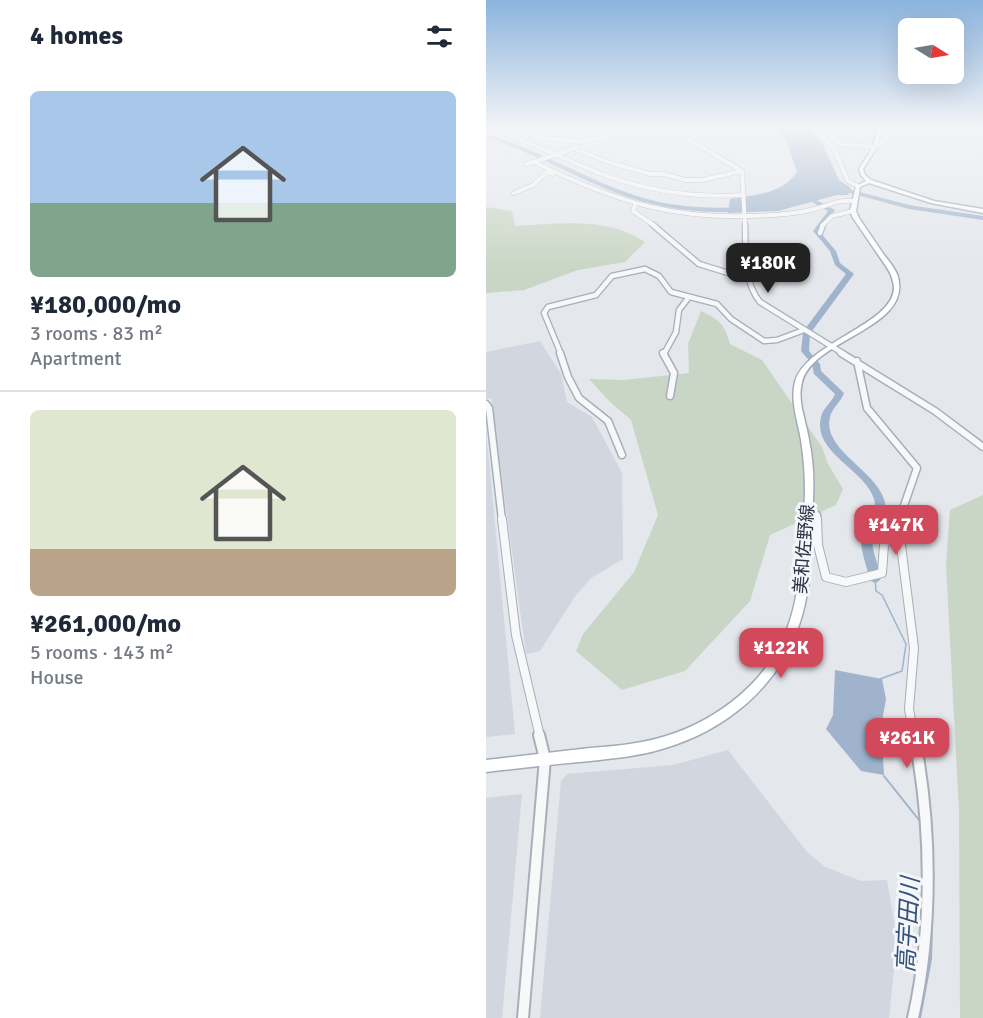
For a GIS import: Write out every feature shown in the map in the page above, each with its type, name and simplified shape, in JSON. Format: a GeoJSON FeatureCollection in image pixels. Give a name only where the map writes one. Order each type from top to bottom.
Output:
{"type":"FeatureCollection","features":[{"type":"Feature","properties":{"kind":"main road"},"geometry":{"type":"LineString","coordinates":[[863,175],[869,181],[933,202],[983,211]]}},
{"type":"Feature","properties":{"kind":"main road"},"geometry":{"type":"LineString","coordinates":[[853,211],[858,187],[869,181]]}},
{"type":"Feature","properties":{"kind":"main road","name":"美和佐野線"},"geometry":{"type":"LineString","coordinates":[[486,765],[644,747],[666,742],[710,723],[748,696],[775,664],[793,630],[801,595],[807,511],[807,458],[796,395],[802,374],[812,360],[831,346],[885,313],[893,303],[898,290],[894,272],[858,224],[853,211]]}},
{"type":"Feature","properties":{"kind":"street"},"geometry":{"type":"LineString","coordinates":[[514,193],[533,185],[544,175]]}},
{"type":"Feature","properties":{"kind":"street"},"geometry":{"type":"LineString","coordinates":[[556,175],[657,212],[686,216],[745,217],[795,213],[826,206],[842,199],[855,200]]}},
{"type":"Feature","properties":{"kind":"street"},"geometry":{"type":"LineString","coordinates":[[559,175],[564,177]]}},
{"type":"Feature","properties":{"kind":"street"},"geometry":{"type":"LineString","coordinates":[[606,175],[639,187],[682,194],[710,197],[744,195]]}},
{"type":"Feature","properties":{"kind":"street"},"geometry":{"type":"LineString","coordinates":[[666,175],[685,180],[702,180],[726,175]]}},
{"type":"Feature","properties":{"kind":"street"},"geometry":{"type":"LineString","coordinates":[[742,175],[748,279],[751,291],[760,302],[935,411],[983,447]]}},
{"type":"Feature","properties":{"kind":"street"},"geometry":{"type":"LineString","coordinates":[[845,175],[848,181],[858,187]]}},
{"type":"Feature","properties":{"kind":"street"},"geometry":{"type":"LineString","coordinates":[[635,205],[635,213],[659,229],[699,264],[748,279]]}},
{"type":"Feature","properties":{"kind":"street"},"geometry":{"type":"LineString","coordinates":[[820,233],[822,226],[833,214],[853,211]]}},
{"type":"Feature","properties":{"kind":"street"},"geometry":{"type":"LineString","coordinates":[[731,274],[746,244]]}},
{"type":"Feature","properties":{"kind":"street"},"geometry":{"type":"LineString","coordinates":[[622,455],[608,421],[579,398],[562,361],[554,333],[544,311],[552,306],[596,295],[612,276],[640,269],[657,273],[671,292],[717,304],[731,319],[765,341],[777,340],[804,330]]}},
{"type":"Feature","properties":{"kind":"street"},"geometry":{"type":"LineString","coordinates":[[670,396],[674,373],[663,353],[676,332],[679,310],[688,297]]}},
{"type":"Feature","properties":{"kind":"street"},"geometry":{"type":"LineString","coordinates":[[807,511],[817,515],[818,545],[825,576],[842,582],[876,576],[883,571],[885,545],[898,522],[917,468],[867,408],[857,361]]}},
{"type":"Feature","properties":{"kind":"street"},"geometry":{"type":"LineString","coordinates":[[486,404],[489,408],[516,635],[545,759],[522,1018]]}},
{"type":"Feature","properties":{"kind":"street"},"geometry":{"type":"LineString","coordinates":[[898,522],[905,594],[914,648],[909,710],[920,766],[927,867],[925,949],[913,1018]]}},
{"type":"Feature","properties":{"kind":"shaded area"},"geometry":{"type":"Polygon","coordinates":[[[540,341],[561,374],[567,402],[592,417],[622,473],[623,559],[591,578],[576,595],[540,651],[526,654],[491,398],[486,399],[486,352],[540,341]]]}},
{"type":"Feature","properties":{"kind":"shaded area"},"geometry":{"type":"Polygon","coordinates":[[[486,429],[515,734],[486,737],[486,429]]]}},
{"type":"Feature","properties":{"kind":"shaded area"},"geometry":{"type":"Polygon","coordinates":[[[728,750],[807,852],[825,867],[861,881],[887,880],[897,940],[889,1018],[540,1018],[561,781],[567,774],[673,765],[728,750]]]}},
{"type":"Feature","properties":{"kind":"shaded area"},"geometry":{"type":"Polygon","coordinates":[[[522,794],[502,1018],[486,1018],[486,798],[522,794]]]}},
{"type":"Feature","properties":{"kind":"green space"},"geometry":{"type":"Polygon","coordinates":[[[486,207],[512,211],[515,226],[582,223],[614,228],[645,242],[625,262],[578,270],[524,290],[486,293],[486,207]]]}},
{"type":"Feature","properties":{"kind":"green space"},"geometry":{"type":"Polygon","coordinates":[[[701,311],[720,323],[730,344],[762,360],[822,447],[828,464],[843,489],[836,505],[770,535],[750,601],[685,671],[622,690],[576,651],[583,634],[634,572],[658,515],[631,420],[589,379],[624,380],[689,373],[688,344],[701,311]]]}},
{"type":"Feature","properties":{"kind":"green space"},"geometry":{"type":"Polygon","coordinates":[[[983,495],[983,1018],[960,1018],[959,812],[946,564],[950,510],[983,495]]]}},
{"type":"Feature","properties":{"kind":"water"},"geometry":{"type":"Polygon","coordinates":[[[795,175],[836,175],[839,180],[851,188],[848,195],[837,195],[778,211],[728,213],[730,199],[767,192],[784,185],[795,175]]]}},
{"type":"Feature","properties":{"kind":"water"},"geometry":{"type":"Polygon","coordinates":[[[835,670],[882,679],[886,699],[881,727],[884,775],[861,771],[826,729],[833,715],[835,670]]]}},
{"type":"Feature","properties":{"kind":"waterway"},"geometry":{"type":"LineString","coordinates":[[580,175],[634,197],[670,206],[706,210],[743,209]]}},
{"type":"Feature","properties":{"kind":"waterway"},"geometry":{"type":"LineString","coordinates":[[837,188],[909,207],[983,218]]}},
{"type":"Feature","properties":{"kind":"waterway","name":"高宇田川"},"geometry":{"type":"LineString","coordinates":[[807,197],[832,210],[816,231],[833,251],[837,264],[850,274],[809,329]]}},
{"type":"Feature","properties":{"kind":"waterway","name":"高宇田川"},"geometry":{"type":"LineString","coordinates":[[806,335],[805,351],[816,364],[817,372],[840,393],[829,409],[825,421],[831,444],[865,477],[879,498],[879,512],[867,538],[875,578]]}},
{"type":"Feature","properties":{"kind":"waterway","name":"高宇田川"},"geometry":{"type":"LineString","coordinates":[[875,578],[876,591],[882,595],[906,644],[902,671],[880,679]]}},
{"type":"Feature","properties":{"kind":"waterway","name":"高宇田川"},"geometry":{"type":"LineString","coordinates":[[884,776],[919,820]]}},
{"type":"Feature","properties":{"kind":"waterway","name":"高宇田川"},"geometry":{"type":"LineString","coordinates":[[920,1018],[931,959],[933,891]]}}]}
